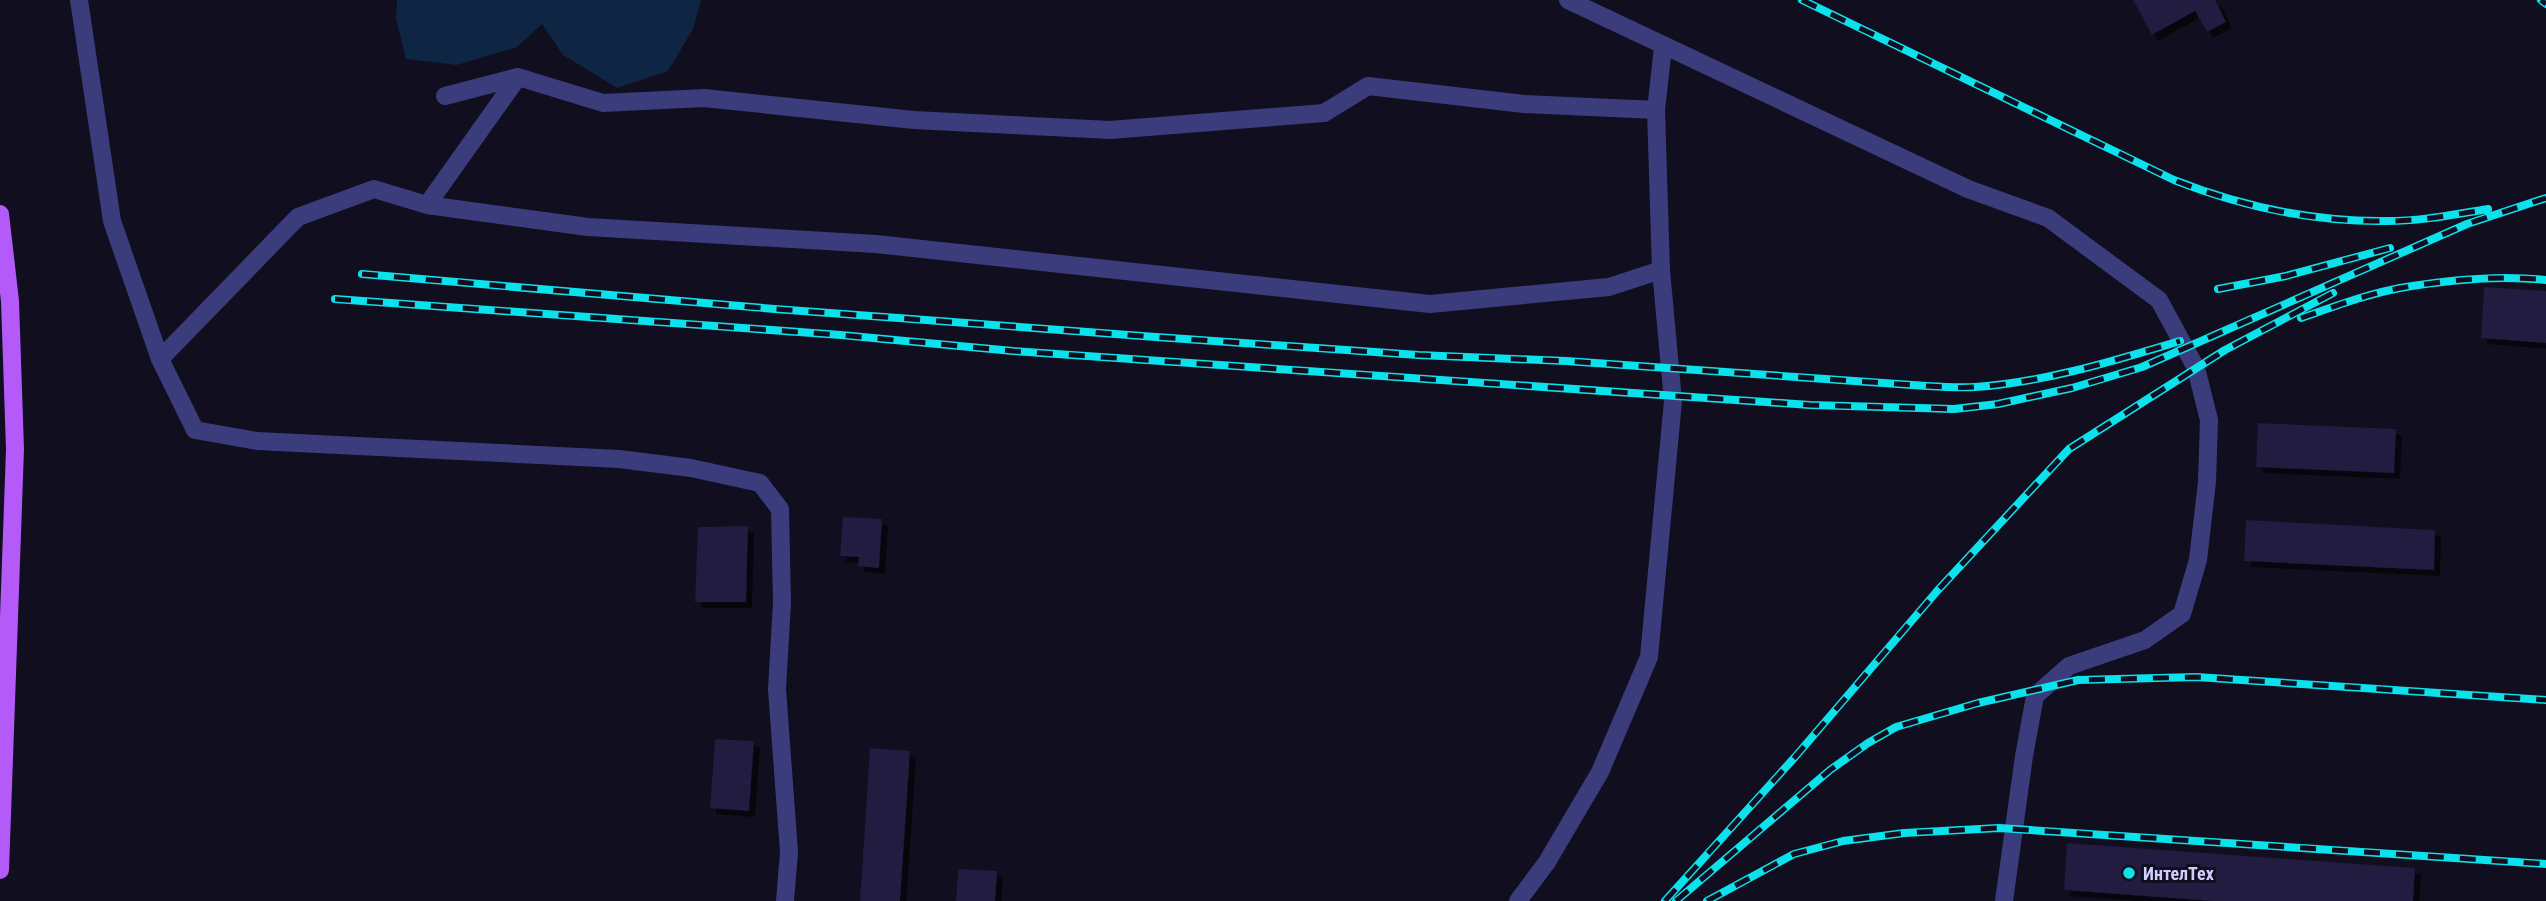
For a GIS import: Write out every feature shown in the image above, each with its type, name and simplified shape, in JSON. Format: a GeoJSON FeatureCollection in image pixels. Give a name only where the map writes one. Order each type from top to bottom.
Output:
{"type":"FeatureCollection","features":[{"type":"Feature","properties":{"kind":"main road"},"geometry":{"type":"LineString","coordinates":[[0,214],[10,301],[15,449],[5,617],[0,870]]}},
{"type":"Feature","properties":{"kind":"lane"},"geometry":{"type":"LineString","coordinates":[[79,0],[113,221],[160,359],[195,430],[257,441],[619,459],[691,468],[760,483],[780,509],[782,603],[777,690],[789,852],[785,901]]}},
{"type":"Feature","properties":{"kind":"lane"},"geometry":{"type":"LineString","coordinates":[[1567,0],[1968,189],[2048,218],[2159,300],[2196,368],[2209,420],[2207,482],[2198,560],[2182,614],[2146,640],[2069,666],[2035,696],[2004,901]]}},
{"type":"Feature","properties":{"kind":"lane"},"geometry":{"type":"LineString","coordinates":[[1518,901],[1547,862],[1600,772],[1649,657],[1673,401],[1661,270],[1656,110],[1663,47]]}},
{"type":"Feature","properties":{"kind":"lane"},"geometry":{"type":"LineString","coordinates":[[427,205],[518,77]]}},
{"type":"Feature","properties":{"kind":"lane"},"geometry":{"type":"LineString","coordinates":[[445,96],[518,77],[603,103],[704,98],[915,120],[1110,130],[1324,113],[1368,86],[1524,104],[1656,110]]}},
{"type":"Feature","properties":{"kind":"lane"},"geometry":{"type":"LineString","coordinates":[[160,359],[298,217],[374,189],[427,205],[588,227],[876,244],[1430,304],[1609,287],[1661,270]]}},
{"type":"Feature","properties":{"kind":"water"},"geometry":{"type":"Polygon","coordinates":[[[397,0],[701,0],[693,29],[668,71],[617,88],[563,55],[542,24],[517,47],[457,65],[406,59],[396,19],[397,0]]]}},
{"type":"Feature","properties":{"kind":"building"},"geometry":{"type":"Polygon","coordinates":[[[2133,0],[2215,0],[2226,22],[2207,32],[2195,11],[2152,35],[2133,0]]]}},
{"type":"Feature","properties":{"kind":"building"},"geometry":{"type":"Polygon","coordinates":[[[2484,287],[2546,291],[2546,343],[2481,338],[2484,287]]]}},
{"type":"Feature","properties":{"kind":"building"},"geometry":{"type":"Polygon","coordinates":[[[2258,423],[2396,429],[2394,473],[2256,467],[2258,423]]]}},
{"type":"Feature","properties":{"kind":"building"},"geometry":{"type":"Polygon","coordinates":[[[843,517],[882,519],[879,568],[858,566],[859,557],[840,556],[843,517]]]}},
{"type":"Feature","properties":{"kind":"building"},"geometry":{"type":"Polygon","coordinates":[[[2246,520],[2435,530],[2434,570],[2244,561],[2246,520]]]}},
{"type":"Feature","properties":{"kind":"building"},"geometry":{"type":"Polygon","coordinates":[[[748,526],[746,602],[695,602],[698,527],[748,526]]]}},
{"type":"Feature","properties":{"kind":"building"},"geometry":{"type":"Polygon","coordinates":[[[715,739],[754,741],[749,811],[710,808],[715,739]]]}},
{"type":"Feature","properties":{"kind":"building"},"geometry":{"type":"Polygon","coordinates":[[[870,748],[910,751],[900,901],[860,901],[870,748]]]}},
{"type":"Feature","properties":{"kind":"building"},"geometry":{"type":"Polygon","coordinates":[[[2067,843],[2415,868],[2413,901],[2212,901],[2064,890],[2067,843]]]}},
{"type":"Feature","properties":{"kind":"building"},"geometry":{"type":"Polygon","coordinates":[[[958,869],[997,871],[995,901],[956,901],[958,869]]]}},
{"type":"Feature","properties":{"kind":"railway"},"geometry":{"type":"LineString","coordinates":[[1802,0],[2174,180],[2224,197],[2301,215],[2353,220],[2434,218],[2488,209]]}},
{"type":"Feature","properties":{"kind":"railway"},"geometry":{"type":"LineString","coordinates":[[2541,0],[2546,4]]}},
{"type":"Feature","properties":{"kind":"railway"},"geometry":{"type":"LineString","coordinates":[[335,299],[841,335],[1013,351],[1810,405],[1954,409],[1998,404],[2072,388],[2142,367],[2467,224],[2546,198]]}},
{"type":"Feature","properties":{"kind":"railway"},"geometry":{"type":"LineString","coordinates":[[2218,289],[2286,276],[2390,248]]}},
{"type":"Feature","properties":{"kind":"railway"},"geometry":{"type":"LineString","coordinates":[[362,274],[775,309],[1156,337],[1951,387],[1975,387],[2053,376],[2180,341]]}},
{"type":"Feature","properties":{"kind":"railway"},"geometry":{"type":"LineString","coordinates":[[2301,318],[2350,301],[2418,285],[2492,278],[2546,280]]}},
{"type":"Feature","properties":{"kind":"railway"},"geometry":{"type":"LineString","coordinates":[[1665,901],[1795,757],[1938,590],[2069,449],[2225,350],[2333,293]]}},
{"type":"Feature","properties":{"kind":"railway"},"geometry":{"type":"LineString","coordinates":[[1676,901],[1830,770],[1868,743],[1896,727],[1978,703],[2078,680],[2196,677],[2546,700]]}},
{"type":"Feature","properties":{"kind":"railway"},"geometry":{"type":"LineString","coordinates":[[1707,901],[1794,854],[1843,841],[1904,833],[1999,828],[2546,864]]}},
{"type":"Feature","properties":{"kind":"place","name":"ИнтелТех"},"geometry":{"type":"Point","coordinates":[2129,873]}}]}
